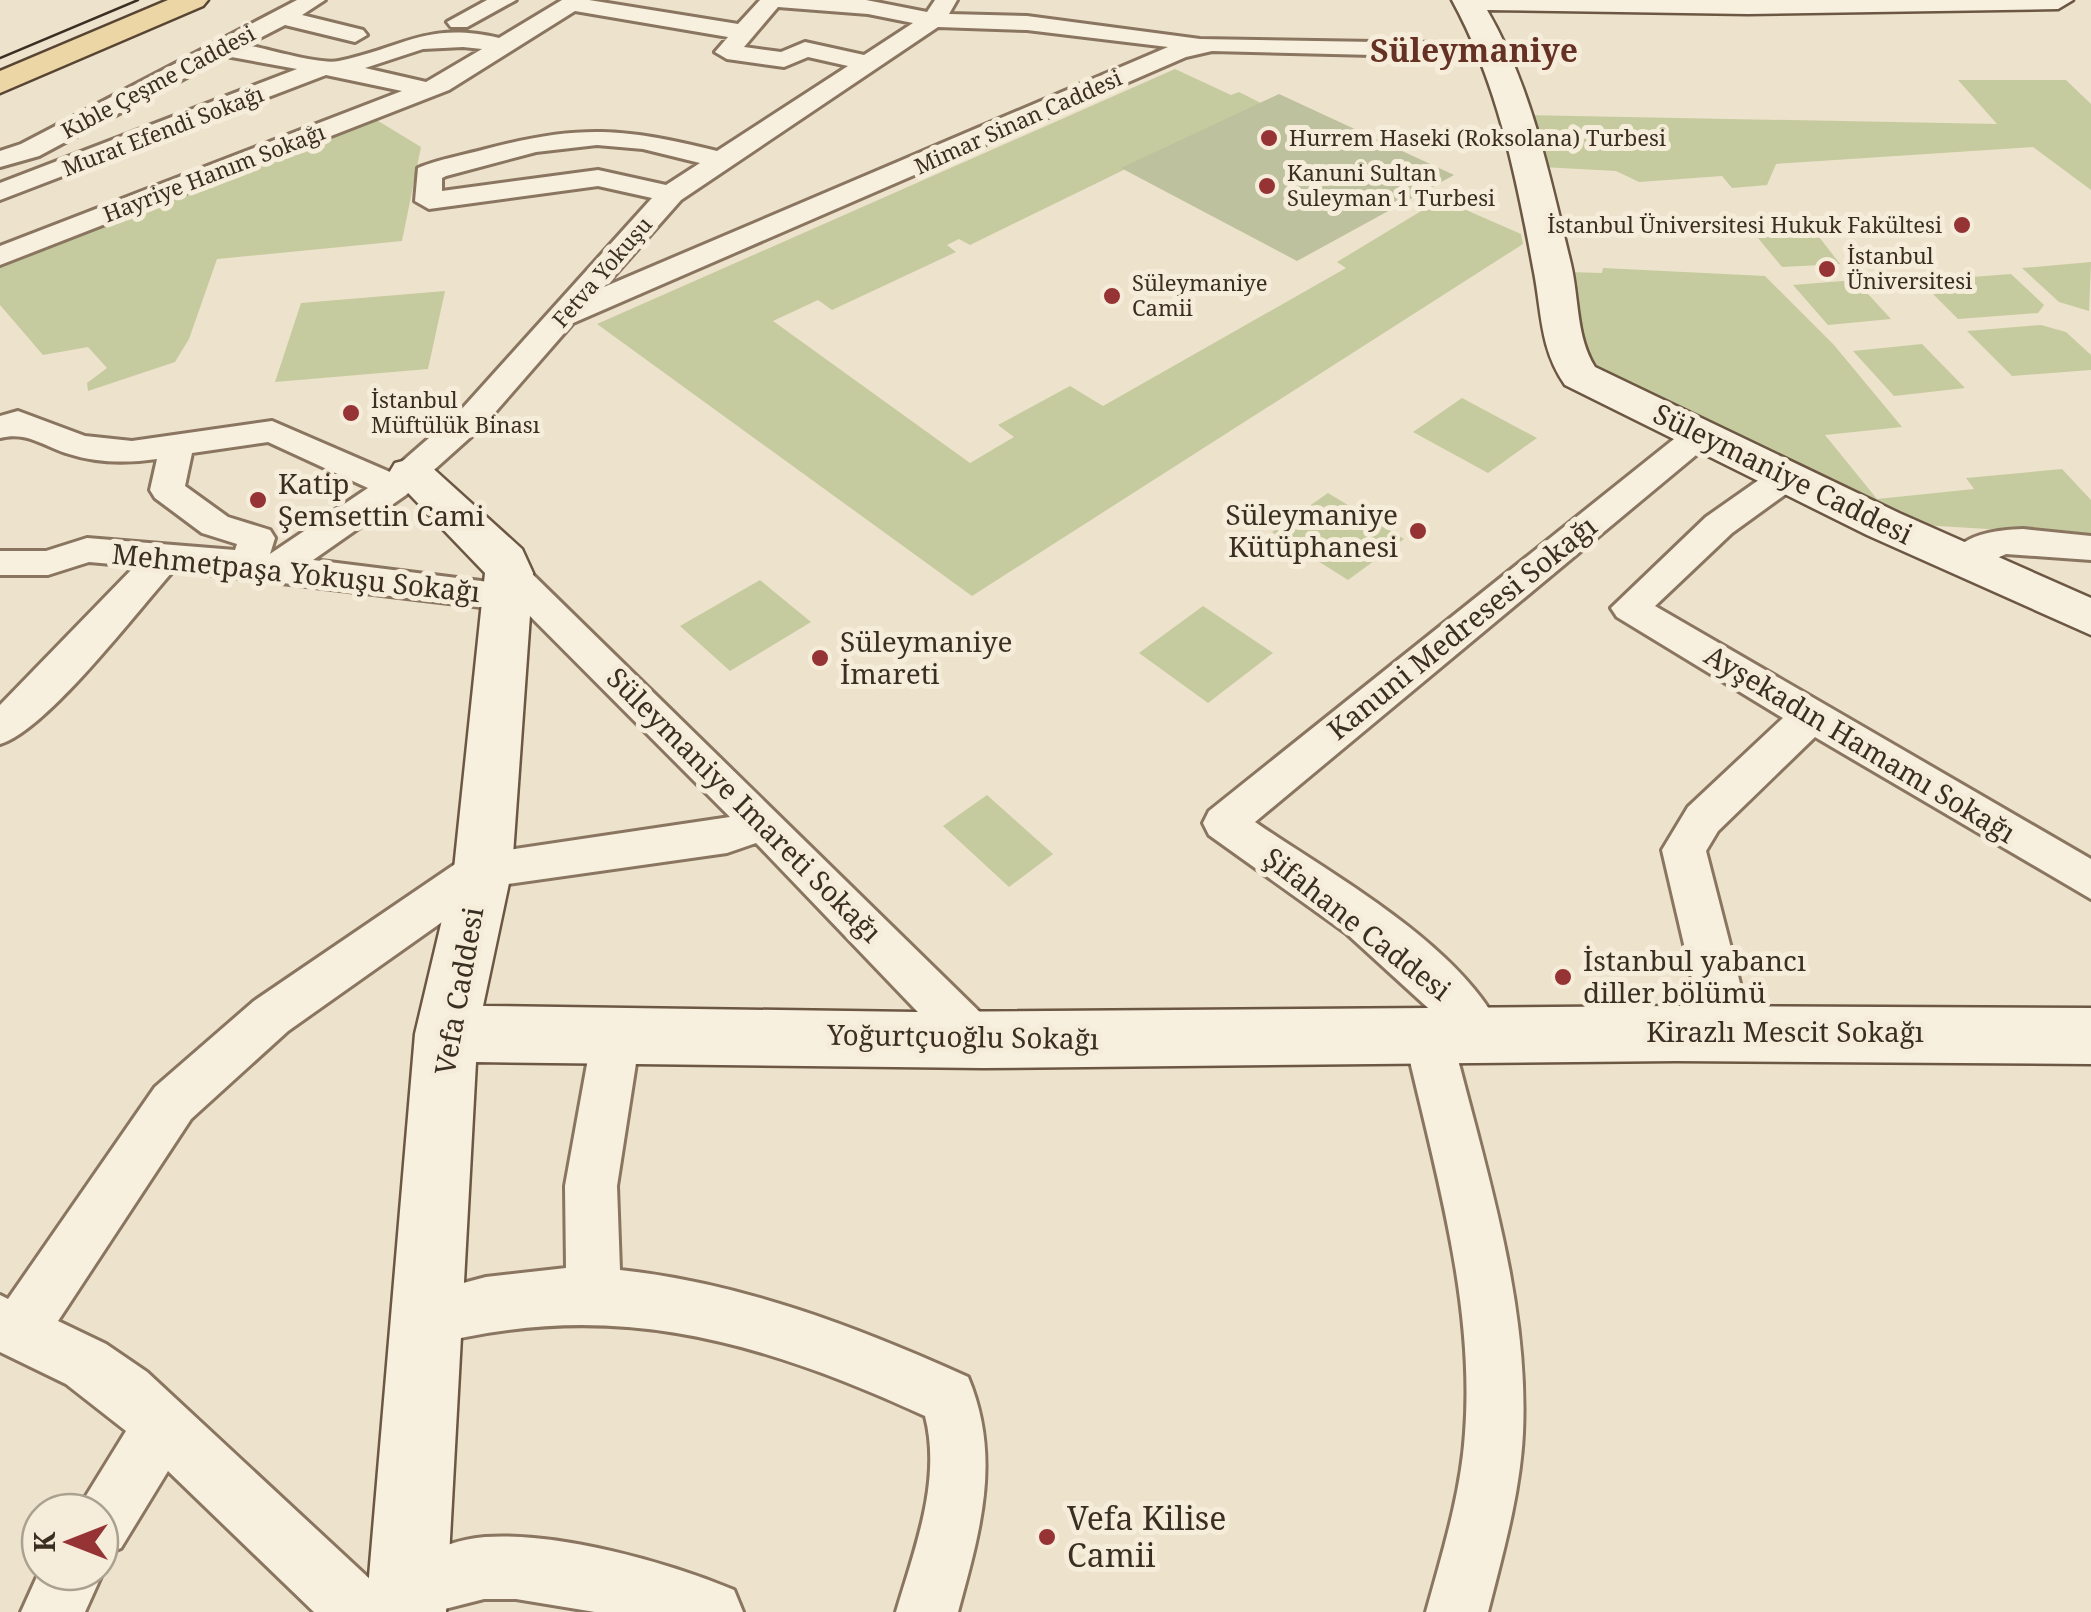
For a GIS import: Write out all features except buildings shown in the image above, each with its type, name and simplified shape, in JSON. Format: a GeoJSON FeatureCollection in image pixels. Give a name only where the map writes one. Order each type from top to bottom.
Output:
{"type":"FeatureCollection","features":[{"type":"Feature","properties":{"kind":"main road"},"geometry":{"type":"LineString","coordinates":[[0,70],[163,0]]}},
{"type":"Feature","properties":{"kind":"main road"},"geometry":{"type":"LineString","coordinates":[[0,83],[193,0]]}},
{"type":"Feature","properties":{"kind":"main road"},"geometry":{"type":"LineString","coordinates":[[1479,20],[1609,1],[2058,0]]}},
{"type":"Feature","properties":{"kind":"main road","name":"Süleymaniye Caddesi"},"geometry":{"type":"LineString","coordinates":[[1479,20],[1552,266],[1572,368],[1580,376],[1785,478],[2091,618]]}},
{"type":"Feature","properties":{"kind":"main road"},"geometry":{"type":"LineString","coordinates":[[403,480],[506,560],[508,585]]}},
{"type":"Feature","properties":{"kind":"main road","name":"Vefa Caddesi"},"geometry":{"type":"LineString","coordinates":[[394,1606],[446,1034],[482,869],[508,585]]}},
{"type":"Feature","properties":{"kind":"main road","name":"Kirazlı Mescit Sokağı"},"geometry":{"type":"LineString","coordinates":[[1454,1035],[1728,1030],[2091,1036]]}},
{"type":"Feature","properties":{"kind":"main road","name":"Yoğurtçuoğlu Sokağı"},"geometry":{"type":"LineString","coordinates":[[446,1034],[617,1031],[976,1040],[1454,1035]]}},
{"type":"Feature","properties":{"kind":"street","name":"Kıble Çeşme Caddesi"},"geometry":{"type":"LineString","coordinates":[[0,159],[30,150],[218,47],[314,0]]}},
{"type":"Feature","properties":{"kind":"street"},"geometry":{"type":"LineString","coordinates":[[460,22],[505,0]]}},
{"type":"Feature","properties":{"kind":"street"},"geometry":{"type":"LineString","coordinates":[[868,63],[805,49],[784,60],[727,52],[775,0],[940,10],[1148,41],[1211,35]]}},
{"type":"Feature","properties":{"kind":"street"},"geometry":{"type":"LineString","coordinates":[[575,2],[743,32]]}},
{"type":"Feature","properties":{"kind":"street","name":"Hayriye Hanım Sokağı"},"geometry":{"type":"LineString","coordinates":[[0,256],[428,90],[575,2]]}},
{"type":"Feature","properties":{"kind":"street","name":"Fetva Yokuşu"},"geometry":{"type":"LineString","coordinates":[[262,566],[403,480],[472,418],[670,194],[868,63],[940,10]]}},
{"type":"Feature","properties":{"kind":"street"},"geometry":{"type":"LineString","coordinates":[[280,17],[355,35]]}},
{"type":"Feature","properties":{"kind":"street","name":"Mimar Sinan Caddesi"},"geometry":{"type":"LineString","coordinates":[[563,316],[1211,35],[1479,20]]}},
{"type":"Feature","properties":{"kind":"street","name":"Murat Efendi Sokağı"},"geometry":{"type":"LineString","coordinates":[[4,197],[334,67],[424,38],[472,37],[505,47]]}},
{"type":"Feature","properties":{"kind":"street"},"geometry":{"type":"LineString","coordinates":[[218,47],[334,67],[428,90]]}},
{"type":"Feature","properties":{"kind":"street"},"geometry":{"type":"LineString","coordinates":[[248,100],[304,138]]}},
{"type":"Feature","properties":{"kind":"street"},"geometry":{"type":"LineString","coordinates":[[98,114],[143,140],[192,181]]}},
{"type":"Feature","properties":{"kind":"street"},"geometry":{"type":"LineString","coordinates":[[670,194],[598,178],[428,201],[426,183],[428,174],[437,170],[526,147],[594,137],[627,140],[718,160]]}},
{"type":"Feature","properties":{"kind":"street"},"geometry":{"type":"LineString","coordinates":[[4,197],[55,234]]}},
{"type":"Feature","properties":{"kind":"street"},"geometry":{"type":"LineString","coordinates":[[0,428],[18,420],[78,446],[132,452],[272,431],[403,480]]}},
{"type":"Feature","properties":{"kind":"street","name":"Kanuni Medresesi Sokağı"},"geometry":{"type":"LineString","coordinates":[[1224,823],[1700,434]]}},
{"type":"Feature","properties":{"kind":"street"},"geometry":{"type":"LineString","coordinates":[[177,447],[167,490],[214,525],[257,538],[262,566]]}},
{"type":"Feature","properties":{"kind":"street","name":"Ayşekadın Hamamı Sokağı"},"geometry":{"type":"LineString","coordinates":[[1785,478],[1719,525],[1630,608],[2091,881]]}},
{"type":"Feature","properties":{"kind":"street"},"geometry":{"type":"LineString","coordinates":[[1964,561],[1975,548],[1992,542],[2091,548]]}},
{"type":"Feature","properties":{"kind":"street","name":"Mehmetpaşa Yokuşu Sokağı"},"geometry":{"type":"LineString","coordinates":[[9,570],[87,550],[508,585]]}},
{"type":"Feature","properties":{"kind":"street"},"geometry":{"type":"LineString","coordinates":[[0,729],[46,687],[166,556]]}},
{"type":"Feature","properties":{"kind":"street","name":"Süleymaniye Imareti Sokağı"},"geometry":{"type":"LineString","coordinates":[[508,585],[764,822],[976,1040]]}},
{"type":"Feature","properties":{"kind":"street"},"geometry":{"type":"LineString","coordinates":[[1728,1030],[1684,850],[1702,818],[1812,715]]}},
{"type":"Feature","properties":{"kind":"street"},"geometry":{"type":"LineString","coordinates":[[712,1612],[546,1572],[496,1568],[457,1572],[394,1606],[351,1604],[164,1424],[86,1364],[10,1326],[173,1102],[271,1016],[482,869],[726,836],[764,822]]}},
{"type":"Feature","properties":{"kind":"street","name":"Şifahane Caddesi"},"geometry":{"type":"LineString","coordinates":[[1224,823],[1427,971],[1458,1002],[1454,1035]]}},
{"type":"Feature","properties":{"kind":"street"},"geometry":{"type":"LineString","coordinates":[[594,1294],[590,1186],[617,1031]]}},
{"type":"Feature","properties":{"kind":"street"},"geometry":{"type":"LineString","coordinates":[[1454,1035],[1495,1413],[1474,1547],[1456,1612]]}},
{"type":"Feature","properties":{"kind":"street"},"geometry":{"type":"LineString","coordinates":[[423,1319],[462,1308],[594,1294],[722,1314],[900,1374],[948,1396],[956,1418],[958,1468],[952,1523],[927,1612]]}},
{"type":"Feature","properties":{"kind":"street"},"geometry":{"type":"LineString","coordinates":[[120,1495],[164,1424]]}},
{"type":"Feature","properties":{"kind":"green space"},"geometry":{"type":"Polygon","coordinates":[[[1175,69],[1231,95],[1239,92],[1261,103],[970,245],[959,239],[947,245],[956,252],[832,310],[818,300],[773,321],[970,463],[1014,437],[998,425],[1070,386],[1103,406],[1346,268],[1337,262],[1441,199],[1521,234],[1523,244],[972,596],[597,324],[1175,69]]]}},
{"type":"Feature","properties":{"kind":"green space"},"geometry":{"type":"Polygon","coordinates":[[[1958,80],[2066,80],[2091,104],[2091,190],[2033,147],[1776,164],[1767,185],[1732,188],[1722,176],[1639,182],[1616,171],[1542,167],[1522,115],[1997,124],[1958,80]]]}},
{"type":"Feature","properties":{"kind":"green space"},"geometry":{"type":"Polygon","coordinates":[[[1279,94],[1454,175],[1297,261],[1121,168],[1279,94]]]}},
{"type":"Feature","properties":{"kind":"green space"},"geometry":{"type":"Polygon","coordinates":[[[375,119],[421,147],[402,241],[217,259],[189,339],[175,362],[88,391],[87,383],[107,368],[88,347],[43,355],[0,305],[0,265],[375,119]]]}},
{"type":"Feature","properties":{"kind":"green space"},"geometry":{"type":"Polygon","coordinates":[[[1809,224],[1840,264],[1782,267],[1757,237],[1809,224]]]}},
{"type":"Feature","properties":{"kind":"green space"},"geometry":{"type":"Polygon","coordinates":[[[2091,262],[2089,311],[2059,302],[2022,268],[2091,262]]]}},
{"type":"Feature","properties":{"kind":"green space"},"geometry":{"type":"Polygon","coordinates":[[[1603,268],[1765,276],[1834,345],[1902,427],[1825,435],[1877,499],[1974,489],[1966,478],[2062,469],[2091,500],[2091,535],[1888,523],[1594,375],[1567,272],[1602,273],[1603,268]]]}},
{"type":"Feature","properties":{"kind":"green space"},"geometry":{"type":"Polygon","coordinates":[[[2011,274],[2044,305],[2038,313],[1958,319],[1920,281],[2011,274]]]}},
{"type":"Feature","properties":{"kind":"green space"},"geometry":{"type":"Polygon","coordinates":[[[1855,280],[1891,319],[1828,325],[1793,285],[1855,280]]]}},
{"type":"Feature","properties":{"kind":"green space"},"geometry":{"type":"Polygon","coordinates":[[[445,291],[428,369],[275,382],[301,303],[445,291]]]}},
{"type":"Feature","properties":{"kind":"green space"},"geometry":{"type":"Polygon","coordinates":[[[2041,325],[2066,332],[2091,355],[2091,370],[2012,376],[1967,331],[2041,325]]]}},
{"type":"Feature","properties":{"kind":"green space"},"geometry":{"type":"Polygon","coordinates":[[[1922,344],[1965,388],[1894,396],[1853,351],[1922,344]]]}},
{"type":"Feature","properties":{"kind":"green space"},"geometry":{"type":"Polygon","coordinates":[[[1462,398],[1537,438],[1488,473],[1413,432],[1462,398]]]}},
{"type":"Feature","properties":{"kind":"green space"},"geometry":{"type":"Polygon","coordinates":[[[1328,493],[1404,539],[1348,580],[1272,532],[1328,493]]]}},
{"type":"Feature","properties":{"kind":"green space"},"geometry":{"type":"Polygon","coordinates":[[[760,580],[811,622],[730,671],[680,626],[760,580]]]}},
{"type":"Feature","properties":{"kind":"green space"},"geometry":{"type":"Polygon","coordinates":[[[1203,606],[1273,653],[1208,703],[1139,653],[1203,606]]]}},
{"type":"Feature","properties":{"kind":"green space"},"geometry":{"type":"Polygon","coordinates":[[[987,795],[1053,854],[1009,887],[943,826],[987,795]]]}},
{"type":"Feature","properties":{"kind":"tram line"},"geometry":{"type":"LineString","coordinates":[[0,58],[138,0]]}},
{"type":"Feature","properties":{"kind":"place","name":"Hurrem Haseki (Roksolana) Turbesi"},"geometry":{"type":"Point","coordinates":[1269,138]}},
{"type":"Feature","properties":{"kind":"place","name":"Kanuni Sultan Suleyman 1 Turbesi"},"geometry":{"type":"Point","coordinates":[1267,186]}},
{"type":"Feature","properties":{"kind":"place","name":"İstanbul Üniversitesi Hukuk Fakültesi"},"geometry":{"type":"Point","coordinates":[1962,225]}},
{"type":"Feature","properties":{"kind":"place","name":"İstanbul Üniversitesi"},"geometry":{"type":"Point","coordinates":[1827,269]}},
{"type":"Feature","properties":{"kind":"place","name":"Süleymaniye Camii"},"geometry":{"type":"Point","coordinates":[1112,296]}},
{"type":"Feature","properties":{"kind":"place","name":"İstanbul Müftülük Binası"},"geometry":{"type":"Point","coordinates":[351,413]}},
{"type":"Feature","properties":{"kind":"place","name":"Katip Şemsettin Cami"},"geometry":{"type":"Point","coordinates":[258,500]}},
{"type":"Feature","properties":{"kind":"place","name":"Süleymaniye Kütüphanesi"},"geometry":{"type":"Point","coordinates":[1418,531]}},
{"type":"Feature","properties":{"kind":"place","name":"Süleymaniye İmareti"},"geometry":{"type":"Point","coordinates":[820,658]}},
{"type":"Feature","properties":{"kind":"place","name":"İstanbul yabancı diller bölümü"},"geometry":{"type":"Point","coordinates":[1563,977]}},
{"type":"Feature","properties":{"kind":"place","name":"Vefa Kilise Camii"},"geometry":{"type":"Point","coordinates":[1047,1537]}},
{"type":"Feature","properties":{"kind":"district","name":"Süleymaniye"},"geometry":{"type":"Point","coordinates":[1474,51]}}]}
